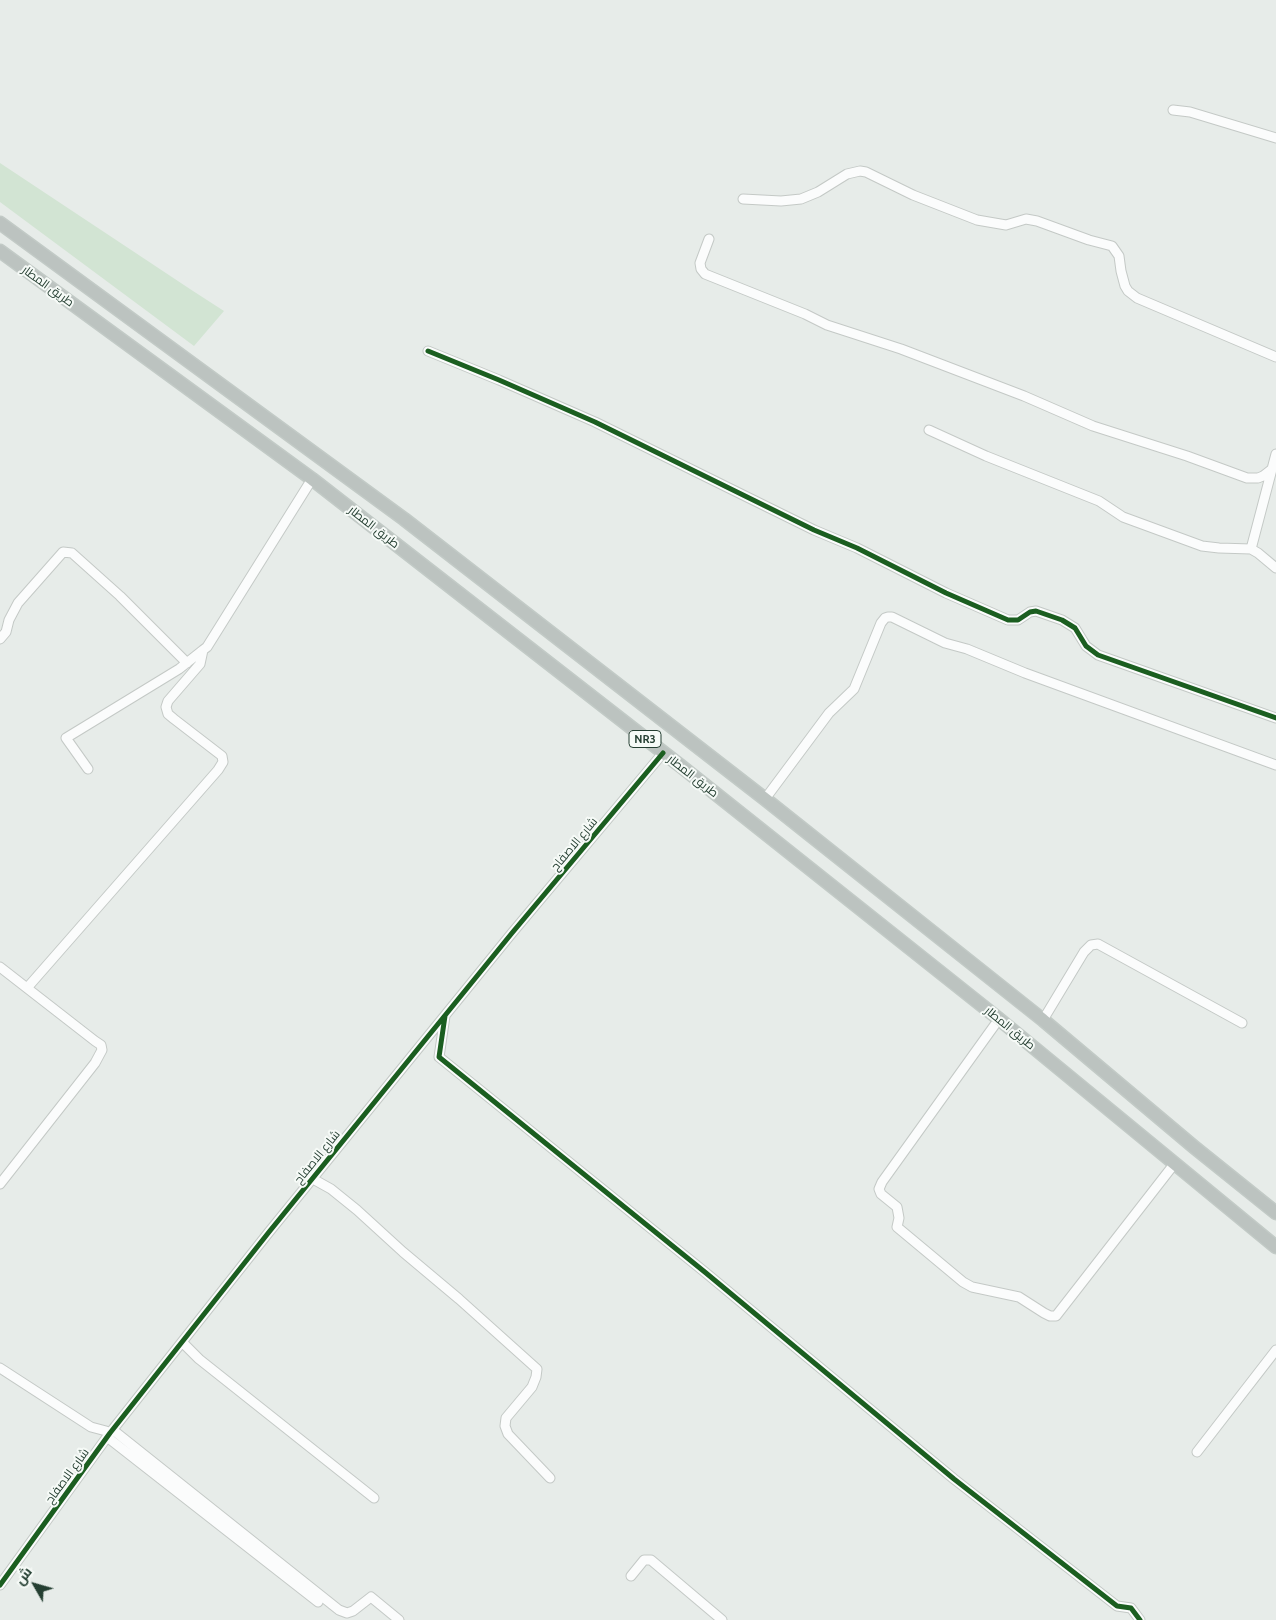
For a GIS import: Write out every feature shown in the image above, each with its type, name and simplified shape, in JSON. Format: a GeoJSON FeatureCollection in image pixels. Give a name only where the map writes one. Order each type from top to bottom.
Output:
{"type":"FeatureCollection","features":[{"type":"Feature","properties":{"kind":"highway","name":"طريق المطار"},"geometry":{"type":"LineString","coordinates":[[0,223],[404,519],[765,799],[1043,1020],[1276,1213]]}},
{"type":"Feature","properties":{"kind":"highway","name":"طريق المطار"},"geometry":{"type":"LineString","coordinates":[[0,251],[312,479],[999,1019],[1276,1247]]}},
{"type":"Feature","properties":{"kind":"street"},"geometry":{"type":"LineString","coordinates":[[1173,110],[1201,115],[1276,138]]}},
{"type":"Feature","properties":{"kind":"street"},"geometry":{"type":"LineString","coordinates":[[743,199],[781,201],[801,199],[818,192],[847,174],[860,171],[872,174],[913,195],[977,220],[1006,225],[1026,219],[1037,220],[1089,240],[1112,246],[1119,256],[1125,286],[1137,298],[1276,357]]}},
{"type":"Feature","properties":{"kind":"street"},"geometry":{"type":"LineString","coordinates":[[709,239],[700,262],[701,269],[705,274],[805,314],[827,325],[901,349],[1016,393],[1093,426],[1187,456],[1247,478],[1258,478],[1272,469]]}},
{"type":"Feature","properties":{"kind":"street"},"geometry":{"type":"LineString","coordinates":[[428,351],[595,422],[814,530],[850,545],[946,593],[1008,620],[1018,620],[1030,612],[1036,611],[1062,620],[1075,628],[1086,646],[1098,655],[1276,718]]}},
{"type":"Feature","properties":{"kind":"street"},"geometry":{"type":"LineString","coordinates":[[930,430],[986,456],[1099,501],[1123,517],[1202,546],[1250,549],[1258,552],[1276,568]]}},
{"type":"Feature","properties":{"kind":"street"},"geometry":{"type":"LineString","coordinates":[[1250,549],[1276,454]]}},
{"type":"Feature","properties":{"kind":"street"},"geometry":{"type":"LineString","coordinates":[[88,769],[66,738],[188,663],[207,647],[312,479]]}},
{"type":"Feature","properties":{"kind":"street"},"geometry":{"type":"LineString","coordinates":[[0,639],[6,632],[9,620],[18,603],[63,552],[72,553],[120,596],[188,663]]}},
{"type":"Feature","properties":{"kind":"street"},"geometry":{"type":"LineString","coordinates":[[765,799],[829,713],[854,690],[881,623],[888,617],[892,617],[946,643],[967,649],[1025,673],[1276,765]]}},
{"type":"Feature","properties":{"kind":"street"},"geometry":{"type":"LineString","coordinates":[[27,988],[223,762],[222,756],[168,714],[166,707],[168,701],[200,664],[203,650]]}},
{"type":"Feature","properties":{"kind":"street","name":"شارع الاصفاح"},"geometry":{"type":"LineString","coordinates":[[0,1585],[3,1575],[182,1342],[512,932],[663,753]]}},
{"type":"Feature","properties":{"kind":"street"},"geometry":{"type":"LineString","coordinates":[[1043,1020],[1084,952],[1091,945],[1098,944],[1242,1023]]}},
{"type":"Feature","properties":{"kind":"street"},"geometry":{"type":"LineString","coordinates":[[0,967],[101,1045],[102,1053],[0,1184]]}},
{"type":"Feature","properties":{"kind":"street"},"geometry":{"type":"LineString","coordinates":[[445,1016],[439,1057],[706,1273],[954,1479],[1117,1606],[1131,1608],[1140,1620]]}},
{"type":"Feature","properties":{"kind":"street"},"geometry":{"type":"LineString","coordinates":[[999,1019],[882,1182],[879,1189],[881,1194],[896,1207],[899,1218],[897,1228],[963,1282],[972,1287],[1019,1297],[1044,1313],[1056,1316],[1175,1163]]}},
{"type":"Feature","properties":{"kind":"street"},"geometry":{"type":"LineString","coordinates":[[313,1179],[332,1189],[357,1210],[537,1369],[532,1387],[506,1418],[505,1426],[508,1434],[550,1478]]}},
{"type":"Feature","properties":{"kind":"street"},"geometry":{"type":"LineString","coordinates":[[182,1342],[199,1359],[374,1498]]}},
{"type":"Feature","properties":{"kind":"street"},"geometry":{"type":"LineString","coordinates":[[1197,1452],[1276,1350]]}},
{"type":"Feature","properties":{"kind":"street"},"geometry":{"type":"LineString","coordinates":[[0,1368],[91,1427],[106,1430],[191,1504],[342,1620]]}},
{"type":"Feature","properties":{"kind":"street"},"geometry":{"type":"LineString","coordinates":[[110,1434],[339,1610],[353,1611],[371,1598],[399,1620]]}},
{"type":"Feature","properties":{"kind":"street"},"geometry":{"type":"LineString","coordinates":[[631,1576],[644,1560],[652,1560],[722,1620]]}},
{"type":"Feature","properties":{"kind":"green space"},"geometry":{"type":"Polygon","coordinates":[[[0,163],[224,311],[194,346],[0,202],[0,163]]]}},
{"type":"Feature","properties":{"kind":"cycle path"},"geometry":{"type":"LineString","coordinates":[[428,351],[595,422],[814,530],[857,548],[946,593],[1008,620],[1018,620],[1030,612],[1036,611],[1062,620],[1075,628],[1086,646],[1098,655],[1276,718]]}},
{"type":"Feature","properties":{"kind":"cycle path"},"geometry":{"type":"LineString","coordinates":[[0,1585],[110,1433],[269,1232],[512,933],[663,753]]}},
{"type":"Feature","properties":{"kind":"cycle path"},"geometry":{"type":"LineString","coordinates":[[445,1016],[439,1057],[706,1273],[954,1479],[1117,1606],[1131,1608],[1140,1620]]}}]}
